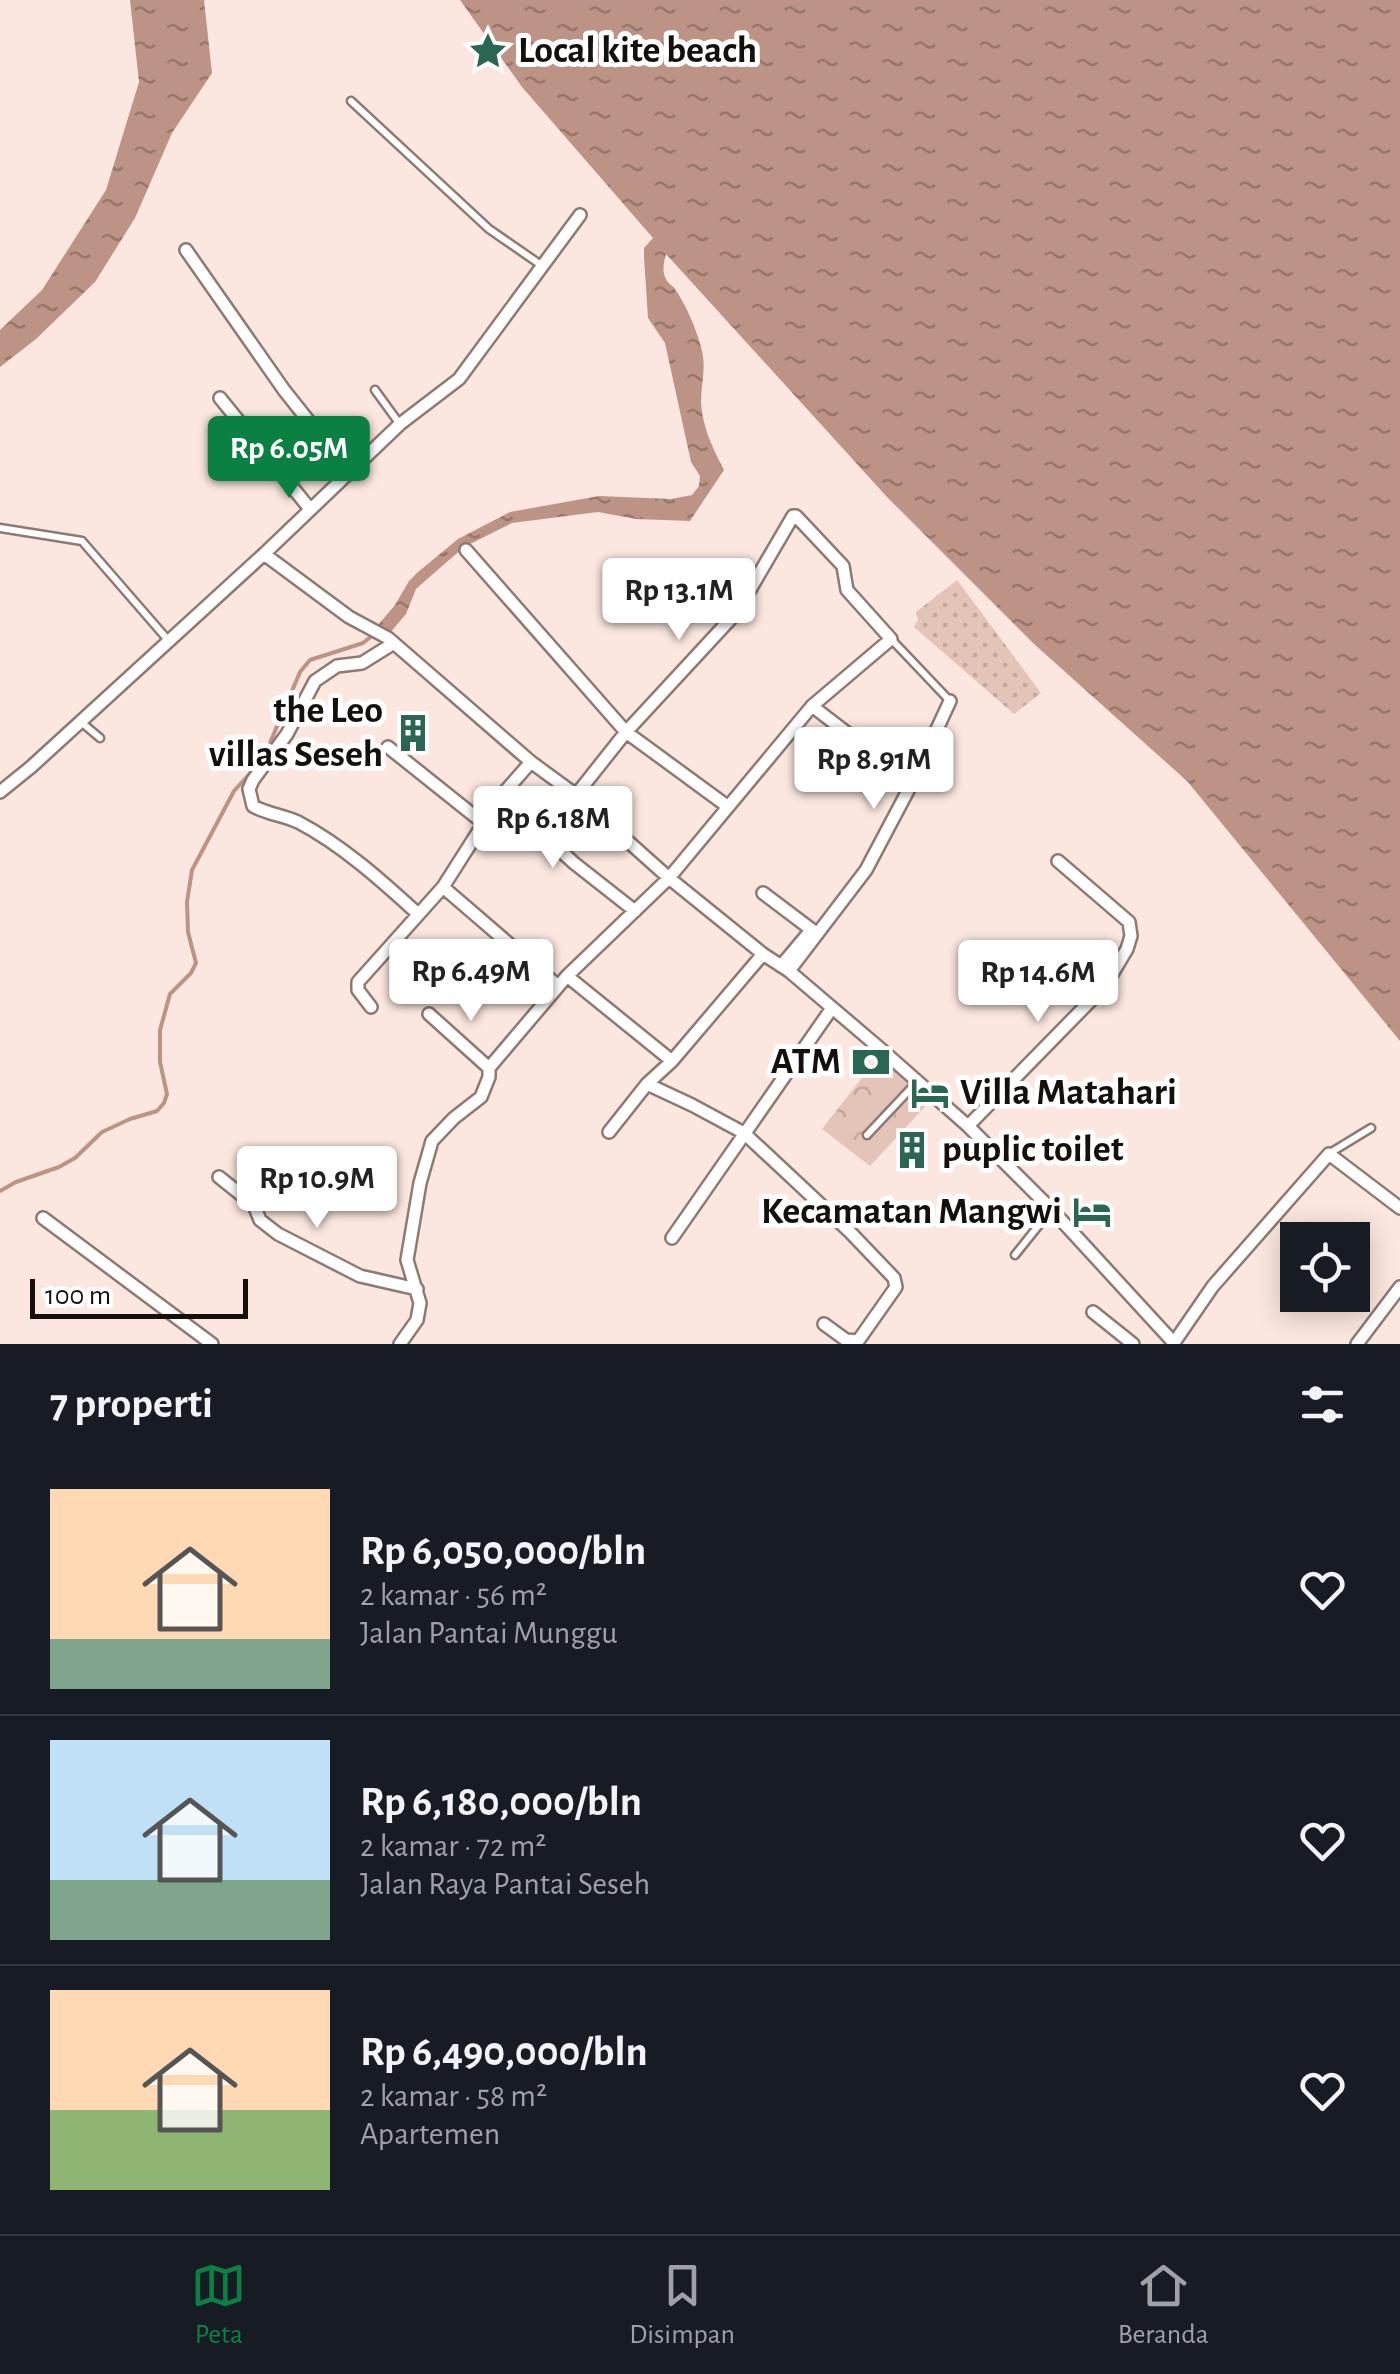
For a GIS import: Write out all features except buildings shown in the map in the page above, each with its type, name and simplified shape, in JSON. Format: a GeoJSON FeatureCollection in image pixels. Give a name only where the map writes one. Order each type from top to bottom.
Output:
{"type":"FeatureCollection","features":[{"type":"Feature","properties":{"kind":"street"},"geometry":{"type":"LineString","coordinates":[[0,792],[32,768],[400,424],[459,379],[580,214]]}},
{"type":"Feature","properties":{"kind":"street"},"geometry":{"type":"LineString","coordinates":[[186,250],[284,390],[349,472]]}},
{"type":"Feature","properties":{"kind":"street"},"geometry":{"type":"LineString","coordinates":[[220,398],[310,509]]}},
{"type":"Feature","properties":{"kind":"street"},"geometry":{"type":"LineString","coordinates":[[400,1344],[417,1320],[420,1303],[407,1260],[420,1183],[432,1141],[481,1097],[489,1068],[563,981],[669,878],[812,706],[892,639],[846,590],[843,566],[794,515],[737,612],[626,732],[576,796]]}},
{"type":"Feature","properties":{"kind":"street"},"geometry":{"type":"LineString","coordinates":[[466,550],[626,732],[727,806]]}},
{"type":"Feature","properties":{"kind":"street"},"geometry":{"type":"LineString","coordinates":[[264,554],[349,617],[391,641],[669,878],[832,1008],[968,1126],[1052,1209],[1174,1343],[1213,1286],[1329,1154],[1400,1208]]}},
{"type":"Feature","properties":{"kind":"street"},"geometry":{"type":"LineString","coordinates":[[662,566],[737,612]]}},
{"type":"Feature","properties":{"kind":"street"},"geometry":{"type":"LineString","coordinates":[[391,641],[362,663],[337,666],[315,681],[287,734],[254,780],[249,798],[252,806],[298,822],[330,843],[418,914]]}},
{"type":"Feature","properties":{"kind":"street"},"geometry":{"type":"LineString","coordinates":[[785,968],[813,940],[866,870],[950,701]]}},
{"type":"Feature","properties":{"kind":"street"},"geometry":{"type":"LineString","coordinates":[[812,706],[912,783]]}},
{"type":"Feature","properties":{"kind":"street"},"geometry":{"type":"LineString","coordinates":[[388,747],[482,822]]}},
{"type":"Feature","properties":{"kind":"street"},"geometry":{"type":"LineString","coordinates":[[371,1006],[358,990],[358,982],[443,887],[482,822],[531,762]]}},
{"type":"Feature","properties":{"kind":"street"},"geometry":{"type":"LineString","coordinates":[[501,796],[636,911]]}},
{"type":"Feature","properties":{"kind":"street"},"geometry":{"type":"LineString","coordinates":[[968,1126],[1105,986],[1131,936],[1129,922],[1058,861]]}},
{"type":"Feature","properties":{"kind":"street"},"geometry":{"type":"LineString","coordinates":[[443,887],[672,1061]]}},
{"type":"Feature","properties":{"kind":"street"},"geometry":{"type":"LineString","coordinates":[[763,893],[816,933]]}},
{"type":"Feature","properties":{"kind":"street"},"geometry":{"type":"LineString","coordinates":[[608,1132],[763,954]]}},
{"type":"Feature","properties":{"kind":"street"},"geometry":{"type":"LineString","coordinates":[[672,1238],[832,1008]]}},
{"type":"Feature","properties":{"kind":"street"},"geometry":{"type":"LineString","coordinates":[[430,1014],[489,1068]]}},
{"type":"Feature","properties":{"kind":"street"},"geometry":{"type":"LineString","coordinates":[[647,1084],[744,1133],[894,1278],[896,1287],[858,1341],[846,1340],[824,1324]]}},
{"type":"Feature","properties":{"kind":"street"},"geometry":{"type":"LineString","coordinates":[[220,1177],[254,1206],[260,1220],[278,1234],[360,1276],[417,1290]]}},
{"type":"Feature","properties":{"kind":"street"},"geometry":{"type":"LineString","coordinates":[[44,1218],[212,1344]]}},
{"type":"Feature","properties":{"kind":"street"},"geometry":{"type":"LineString","coordinates":[[1357,1344],[1400,1288]]}},
{"type":"Feature","properties":{"kind":"street"},"geometry":{"type":"LineString","coordinates":[[1093,1312],[1133,1344]]}},
{"type":"Feature","properties":{"kind":"lane"},"geometry":{"type":"LineString","coordinates":[[351,101],[489,229],[542,266]]}},
{"type":"Feature","properties":{"kind":"lane"},"geometry":{"type":"LineString","coordinates":[[375,390],[400,424]]}},
{"type":"Feature","properties":{"kind":"lane"},"geometry":{"type":"LineString","coordinates":[[0,528],[82,541],[168,641]]}},
{"type":"Feature","properties":{"kind":"lane"},"geometry":{"type":"LineString","coordinates":[[892,639],[950,701]]}},
{"type":"Feature","properties":{"kind":"lane"},"geometry":{"type":"LineString","coordinates":[[80,721],[100,738]]}},
{"type":"Feature","properties":{"kind":"lane"},"geometry":{"type":"LineString","coordinates":[[867,1135],[916,1082]]}},
{"type":"Feature","properties":{"kind":"lane"},"geometry":{"type":"LineString","coordinates":[[1329,1154],[1371,1128]]}},
{"type":"Feature","properties":{"kind":"lane"},"geometry":{"type":"LineString","coordinates":[[1015,1255],[1052,1209]]}},
{"type":"Feature","properties":{"kind":"green space"},"geometry":{"type":"Polygon","coordinates":[[[957,580],[1041,693],[1014,714],[914,627],[918,620],[916,612],[957,580]]]}},
{"type":"Feature","properties":{"kind":"green space"},"geometry":{"type":"Polygon","coordinates":[[[883,1051],[933,1098],[870,1166],[822,1129],[883,1051]]]}},
{"type":"Feature","properties":{"kind":"water"},"geometry":{"type":"Polygon","coordinates":[[[130,0],[204,0],[212,73],[172,133],[135,218],[95,282],[36,339],[0,367],[0,330],[42,290],[106,190],[139,82],[130,0]]]}},
{"type":"Feature","properties":{"kind":"water"},"geometry":{"type":"Polygon","coordinates":[[[460,0],[1400,0],[1400,1041],[1187,781],[1034,644],[887,497],[666,254],[665,277],[687,309],[701,347],[703,420],[724,470],[690,521],[636,519],[598,512],[512,523],[464,547],[416,589],[406,614],[389,634],[378,625],[418,572],[458,539],[510,512],[599,496],[671,499],[692,495],[699,486],[700,476],[691,462],[665,343],[648,318],[644,248],[653,238],[522,87],[460,0]]]}},
{"type":"Feature","properties":{"kind":"waterway"},"geometry":{"type":"LineString","coordinates":[[0,1191],[59,1167],[75,1158],[102,1132],[157,1111],[164,1103],[167,1094],[160,1062],[160,1030],[170,994],[196,963],[188,932],[192,870],[234,791],[267,750],[300,672],[310,660],[363,643],[373,635]]}},
{"type":"Feature","properties":{"kind":"place","name":"Local kite beach"},"geometry":{"type":"Point","coordinates":[488,51]}},
{"type":"Feature","properties":{"kind":"place","name":"the Leo villas Seseh"},"geometry":{"type":"Point","coordinates":[413,733]}},
{"type":"Feature","properties":{"kind":"place","name":"ATM"},"geometry":{"type":"Point","coordinates":[871,1062]}},
{"type":"Feature","properties":{"kind":"place","name":"Villa Matahari"},"geometry":{"type":"Point","coordinates":[930,1093]}},
{"type":"Feature","properties":{"kind":"place","name":"puplic toilet"},"geometry":{"type":"Point","coordinates":[912,1150]}},
{"type":"Feature","properties":{"kind":"place","name":"Kecamatan Mangwi"},"geometry":{"type":"Point","coordinates":[1092,1212]}}]}
